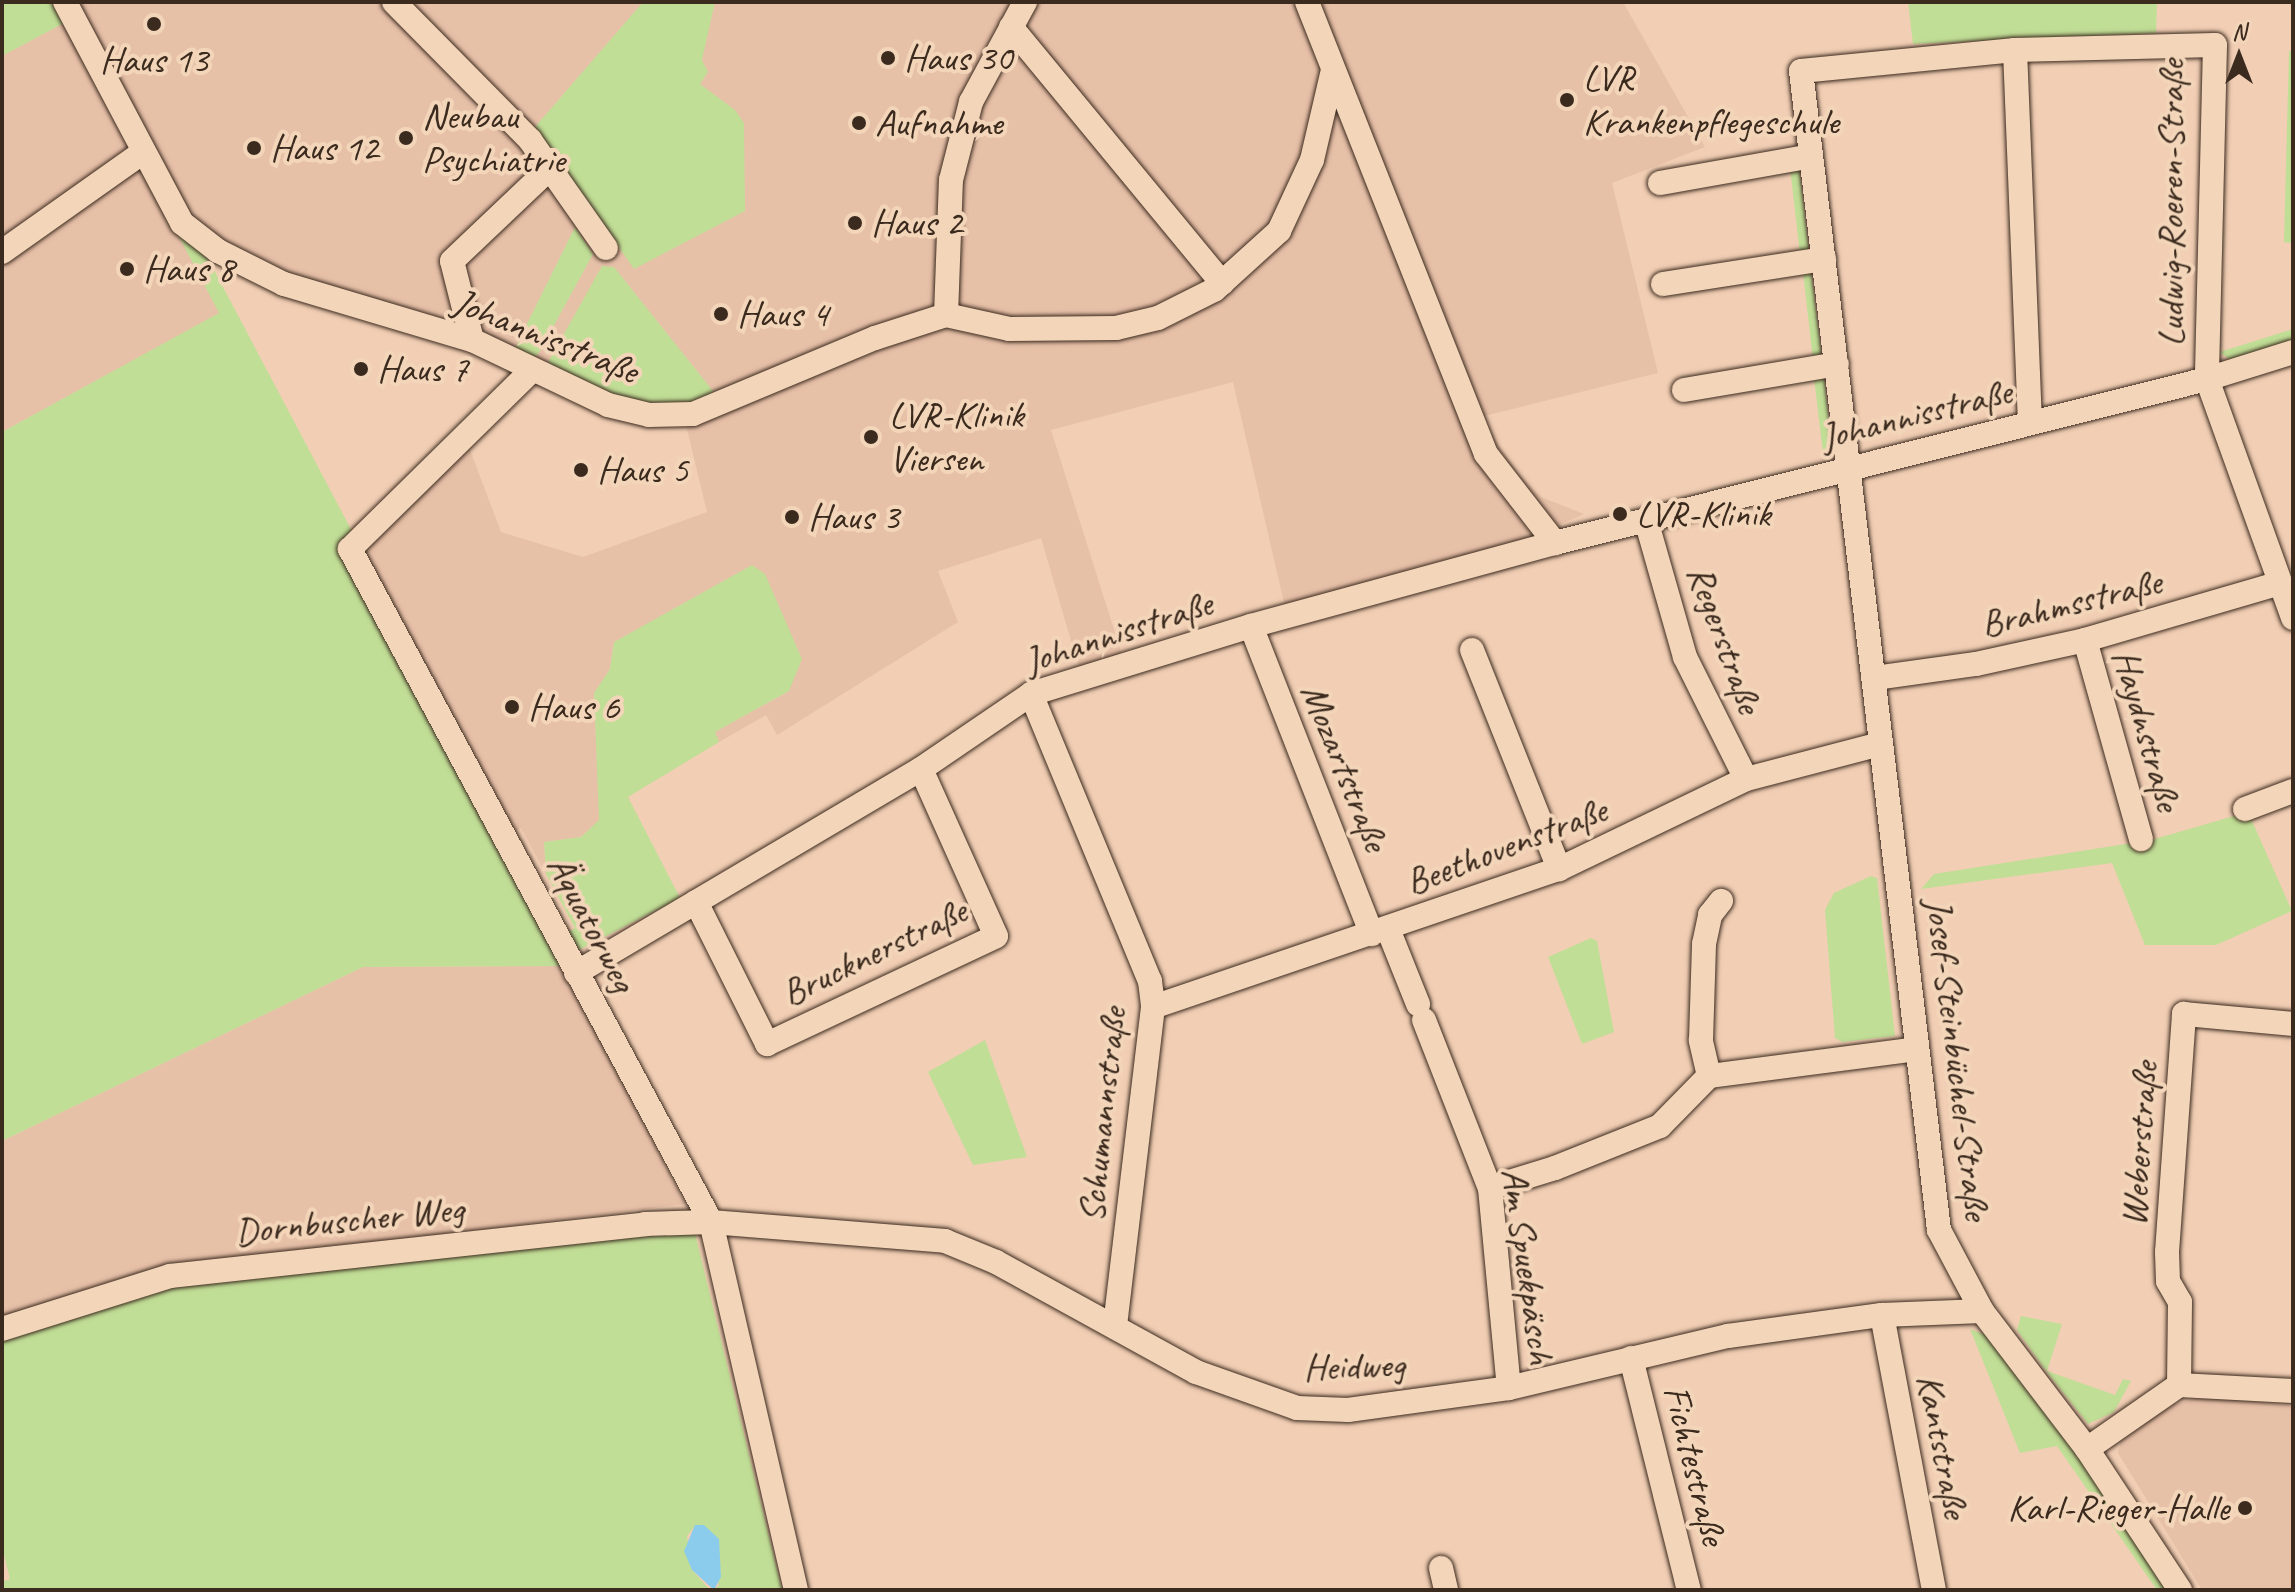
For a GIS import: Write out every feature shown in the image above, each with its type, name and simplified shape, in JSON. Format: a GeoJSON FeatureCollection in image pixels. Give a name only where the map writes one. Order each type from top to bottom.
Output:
{"type":"FeatureCollection","features":[{"type":"Feature","properties":{"kind":"street","name":"Johannisstraße"},"geometry":{"type":"LineString","coordinates":[[65,2],[182,223],[218,251],[284,284],[472,340],[531,371],[608,405],[649,415],[693,414],[875,338],[946,315]]}},
{"type":"Feature","properties":{"kind":"street"},"geometry":{"type":"LineString","coordinates":[[394,2],[530,140],[606,248]]}},
{"type":"Feature","properties":{"kind":"street"},"geometry":{"type":"LineString","coordinates":[[1025,2],[971,102],[951,180],[946,315],[1009,329],[1116,328],[1158,318],[1222,283],[1279,231],[1312,160],[1333,70]]}},
{"type":"Feature","properties":{"kind":"street"},"geometry":{"type":"LineString","coordinates":[[1307,2],[1486,454],[1555,543]]}},
{"type":"Feature","properties":{"kind":"street"},"geometry":{"type":"LineString","coordinates":[[1011,27],[1222,283]]}},
{"type":"Feature","properties":{"kind":"street","name":"Ludwig-Roeren-Straße"},"geometry":{"type":"LineString","coordinates":[[1807,71],[2015,50],[2215,45],[2207,379]]}},
{"type":"Feature","properties":{"kind":"street"},"geometry":{"type":"LineString","coordinates":[[2015,50],[2030,423]]}},
{"type":"Feature","properties":{"kind":"street","name":"Josef-Steinbüchel-Straße"},"geometry":{"type":"LineString","coordinates":[[1807,71],[1801,71],[1939,1230],[1982,1311],[2087,1449],[2180,1590]]}},
{"type":"Feature","properties":{"kind":"street"},"geometry":{"type":"LineString","coordinates":[[2,252],[143,152]]}},
{"type":"Feature","properties":{"kind":"street"},"geometry":{"type":"LineString","coordinates":[[1660,183],[1811,156]]}},
{"type":"Feature","properties":{"kind":"street"},"geometry":{"type":"LineString","coordinates":[[472,340],[452,261],[549,169]]}},
{"type":"Feature","properties":{"kind":"street"},"geometry":{"type":"LineString","coordinates":[[1663,284],[1824,259]]}},
{"type":"Feature","properties":{"kind":"street","name":"Johannisstraße"},"geometry":{"type":"LineString","coordinates":[[576,973],[921,769],[1031,694],[1251,626],[1555,543],[2207,379],[2293,352]]}},
{"type":"Feature","properties":{"kind":"street"},"geometry":{"type":"LineString","coordinates":[[1684,390],[1837,364]]}},
{"type":"Feature","properties":{"kind":"street","name":"Äquatorweg"},"geometry":{"type":"LineString","coordinates":[[531,371],[350,549],[711,1222],[796,1590]]}},
{"type":"Feature","properties":{"kind":"street"},"geometry":{"type":"LineString","coordinates":[[2207,379],[2293,618]]}},
{"type":"Feature","properties":{"kind":"street","name":"Regerstraße"},"geometry":{"type":"LineString","coordinates":[[1646,520],[1685,657],[1746,779]]}},
{"type":"Feature","properties":{"kind":"street","name":"Brahmsstraße"},"geometry":{"type":"LineString","coordinates":[[1875,678],[1976,664],[2085,640],[2280,583]]}},
{"type":"Feature","properties":{"kind":"street","name":"Mozartstraße"},"geometry":{"type":"LineString","coordinates":[[1251,626],[1380,932]]}},
{"type":"Feature","properties":{"kind":"street","name":"Haydnstraße"},"geometry":{"type":"LineString","coordinates":[[2085,640],[2141,839]]}},
{"type":"Feature","properties":{"kind":"street"},"geometry":{"type":"LineString","coordinates":[[1472,650],[1559,869]]}},
{"type":"Feature","properties":{"kind":"street","name":"Schumannstraße"},"geometry":{"type":"LineString","coordinates":[[1031,694],[1150,981],[1153,1007],[1115,1327]]}},
{"type":"Feature","properties":{"kind":"street","name":"Beethovenstraße"},"geometry":{"type":"LineString","coordinates":[[1153,1007],[1559,869],[1746,779],[1880,744]]}},
{"type":"Feature","properties":{"kind":"street","name":"Brucknerstraße"},"geometry":{"type":"LineString","coordinates":[[696,902],[767,1044],[996,936],[921,769]]}},
{"type":"Feature","properties":{"kind":"street"},"geometry":{"type":"LineString","coordinates":[[2245,809],[2293,791]]}},
{"type":"Feature","properties":{"kind":"street"},"geometry":{"type":"LineString","coordinates":[[1709,1076],[1701,1040],[1704,944],[1710,915],[1721,901]]}},
{"type":"Feature","properties":{"kind":"street","name":"Am Spuekpäsch"},"geometry":{"type":"LineString","coordinates":[[1380,932],[1421,1012],[1490,1188],[1509,1388]]}},
{"type":"Feature","properties":{"kind":"street","name":"Weberstraße"},"geometry":{"type":"LineString","coordinates":[[2179,1385],[2180,1302],[2168,1281],[2167,1252],[2184,1014],[2293,1024]]}},
{"type":"Feature","properties":{"kind":"street"},"geometry":{"type":"LineString","coordinates":[[1490,1188],[1555,1168],[1660,1126],[1709,1076],[1916,1049]]}},
{"type":"Feature","properties":{"kind":"street","name":"Heidweg"},"geometry":{"type":"LineString","coordinates":[[711,1222],[945,1241],[996,1262],[1196,1372],[1297,1408],[1348,1410],[1509,1388],[1728,1336],[1882,1315],[1982,1311]]}},
{"type":"Feature","properties":{"kind":"street","name":"Dornbuscher Weg"},"geometry":{"type":"LineString","coordinates":[[2,1329],[170,1276],[645,1224],[711,1222]]}},
{"type":"Feature","properties":{"kind":"street","name":"Kantstraße"},"geometry":{"type":"LineString","coordinates":[[1882,1315],[1934,1590]]}},
{"type":"Feature","properties":{"kind":"street","name":"Fichtestraße"},"geometry":{"type":"LineString","coordinates":[[1631,1358],[1689,1590]]}},
{"type":"Feature","properties":{"kind":"street"},"geometry":{"type":"LineString","coordinates":[[2087,1449],[2179,1385],[2293,1391]]}},
{"type":"Feature","properties":{"kind":"shaded area","name":"LVR-Klinik Viersen"},"geometry":{"type":"Polygon","coordinates":[[[55,2],[1623,2],[1705,147],[1612,183],[1658,373],[1480,417],[1518,473],[1541,497],[1584,514],[1531,537],[1285,607],[1233,382],[1051,430],[1122,655],[1079,668],[1041,538],[938,571],[958,622],[777,735],[766,715],[719,742],[715,732],[789,691],[614,642],[610,669],[594,694],[600,820],[581,837],[544,842],[546,874],[521,828],[512,833],[361,547],[467,442],[501,532],[583,557],[707,512],[685,421],[509,380],[502,362],[177,231],[220,313],[2,432],[2,56],[65,22],[55,2]]]}},
{"type":"Feature","properties":{"kind":"shaded area"},"geometry":{"type":"Polygon","coordinates":[[[564,966],[685,1204],[169,1268],[2,1317],[2,1141],[363,967],[564,966]]]}},
{"type":"Feature","properties":{"kind":"shaded area"},"geometry":{"type":"Polygon","coordinates":[[[2208,1396],[2293,1406],[2293,1590],[2202,1590],[2118,1453],[2121,1440],[2163,1407],[2208,1396]]]}},
{"type":"Feature","properties":{"kind":"green space"},"geometry":{"type":"Polygon","coordinates":[[[2,2],[55,2],[66,22],[2,56],[2,2]]]}},
{"type":"Feature","properties":{"kind":"green space"},"geometry":{"type":"Polygon","coordinates":[[[643,2],[715,2],[702,60],[708,72],[700,84],[735,110],[744,123],[745,211],[634,269],[535,127],[643,2]]]}},
{"type":"Feature","properties":{"kind":"green space"},"geometry":{"type":"Polygon","coordinates":[[[1908,2],[2157,2],[2156,33],[1913,44],[1908,2]]]}},
{"type":"Feature","properties":{"kind":"green space"},"geometry":{"type":"Polygon","coordinates":[[[2289,51],[2293,51],[2293,243],[2284,242],[2289,51]]]}},
{"type":"Feature","properties":{"kind":"green space"},"geometry":{"type":"Polygon","coordinates":[[[1799,165],[1809,254],[1800,255],[1790,167],[1799,165]]]}},
{"type":"Feature","properties":{"kind":"green space"},"geometry":{"type":"Polygon","coordinates":[[[575,227],[593,254],[540,351],[533,359],[513,352],[575,227]]]}},
{"type":"Feature","properties":{"kind":"green space"},"geometry":{"type":"Polygon","coordinates":[[[175,229],[204,251],[354,535],[564,966],[363,967],[2,1141],[2,432],[219,313],[175,229]]]}},
{"type":"Feature","properties":{"kind":"green space"},"geometry":{"type":"Polygon","coordinates":[[[602,266],[614,267],[717,396],[665,410],[607,397],[547,364],[602,266]]]}},
{"type":"Feature","properties":{"kind":"green space"},"geometry":{"type":"Polygon","coordinates":[[[1811,271],[1822,359],[1813,360],[1803,272],[1811,271]]]}},
{"type":"Feature","properties":{"kind":"green space"},"geometry":{"type":"Polygon","coordinates":[[[2293,329],[2293,343],[2233,362],[2220,352],[2293,329]]]}},
{"type":"Feature","properties":{"kind":"green space"},"geometry":{"type":"Polygon","coordinates":[[[1824,376],[1832,450],[1823,453],[1814,378],[1824,376]]]}},
{"type":"Feature","properties":{"kind":"green space"},"geometry":{"type":"Polygon","coordinates":[[[752,565],[765,574],[802,659],[789,691],[715,732],[719,742],[628,797],[680,898],[575,952],[565,934],[575,928],[546,874],[544,842],[581,837],[599,820],[594,693],[610,669],[614,642],[752,565]]]}},
{"type":"Feature","properties":{"kind":"green space"},"geometry":{"type":"Polygon","coordinates":[[[2248,812],[2292,911],[2216,945],[2145,945],[2112,863],[1921,889],[1934,874],[2151,840],[2248,812]]]}},
{"type":"Feature","properties":{"kind":"green space"},"geometry":{"type":"Polygon","coordinates":[[[1871,876],[1877,878],[1895,1036],[1842,1042],[1835,1038],[1825,910],[1834,893],[1871,876]]]}},
{"type":"Feature","properties":{"kind":"green space"},"geometry":{"type":"Polygon","coordinates":[[[1591,938],[1597,941],[1614,1032],[1582,1044],[1548,957],[1591,938]]]}},
{"type":"Feature","properties":{"kind":"green space"},"geometry":{"type":"Polygon","coordinates":[[[985,1040],[1027,1157],[973,1165],[928,1072],[985,1040]]]}},
{"type":"Feature","properties":{"kind":"green space"},"geometry":{"type":"Polygon","coordinates":[[[694,1229],[782,1590],[714,1590],[719,1585],[704,1525],[695,1526],[687,1536],[692,1570],[710,1590],[2,1590],[2,1582],[10,1579],[2,1547],[2,1339],[172,1288],[694,1229]]]}},
{"type":"Feature","properties":{"kind":"green space"},"geometry":{"type":"Polygon","coordinates":[[[2021,1316],[2062,1324],[2047,1371],[2115,1395],[2123,1379],[2131,1381],[2114,1412],[2088,1424],[2046,1371],[2017,1330],[2021,1316]]]}},
{"type":"Feature","properties":{"kind":"green space"},"geometry":{"type":"Polygon","coordinates":[[[1970,1329],[1989,1336],[2072,1447],[2167,1590],[2157,1590],[2057,1446],[2020,1453],[1970,1329]]]}},
{"type":"Feature","properties":{"kind":"water"},"geometry":{"type":"Polygon","coordinates":[[[695,1525],[704,1525],[719,1539],[721,1577],[714,1590],[692,1570],[684,1551],[695,1525]]]}},
{"type":"Feature","properties":{"kind":"place","name":"Haus 13"},"geometry":{"type":"Point","coordinates":[154,24]}},
{"type":"Feature","properties":{"kind":"place","name":"Haus 30"},"geometry":{"type":"Point","coordinates":[888,58]}},
{"type":"Feature","properties":{"kind":"place","name":"LVR Krankenpflegeschule"},"geometry":{"type":"Point","coordinates":[1567,100]}},
{"type":"Feature","properties":{"kind":"place","name":"Aufnahme"},"geometry":{"type":"Point","coordinates":[859,123]}},
{"type":"Feature","properties":{"kind":"place","name":"Neubau Psychiatrie"},"geometry":{"type":"Point","coordinates":[406,138]}},
{"type":"Feature","properties":{"kind":"place","name":"Haus 12"},"geometry":{"type":"Point","coordinates":[254,148]}},
{"type":"Feature","properties":{"kind":"place","name":"Haus 2"},"geometry":{"type":"Point","coordinates":[855,223]}},
{"type":"Feature","properties":{"kind":"place","name":"Haus 8"},"geometry":{"type":"Point","coordinates":[127,269]}},
{"type":"Feature","properties":{"kind":"place","name":"Haus 4"},"geometry":{"type":"Point","coordinates":[721,314]}},
{"type":"Feature","properties":{"kind":"place","name":"Haus 7"},"geometry":{"type":"Point","coordinates":[361,369]}},
{"type":"Feature","properties":{"kind":"place","name":"LVR-Klinik Viersen"},"geometry":{"type":"Point","coordinates":[871,437]}},
{"type":"Feature","properties":{"kind":"place","name":"Haus 5"},"geometry":{"type":"Point","coordinates":[581,470]}},
{"type":"Feature","properties":{"kind":"place","name":"LVR-Klinik"},"geometry":{"type":"Point","coordinates":[1620,514]}},
{"type":"Feature","properties":{"kind":"place","name":"Haus 3"},"geometry":{"type":"Point","coordinates":[792,517]}},
{"type":"Feature","properties":{"kind":"place","name":"Haus 6"},"geometry":{"type":"Point","coordinates":[512,707]}},
{"type":"Feature","properties":{"kind":"place","name":"Karl-Rieger-Halle"},"geometry":{"type":"Point","coordinates":[2245,1508]}}]}
